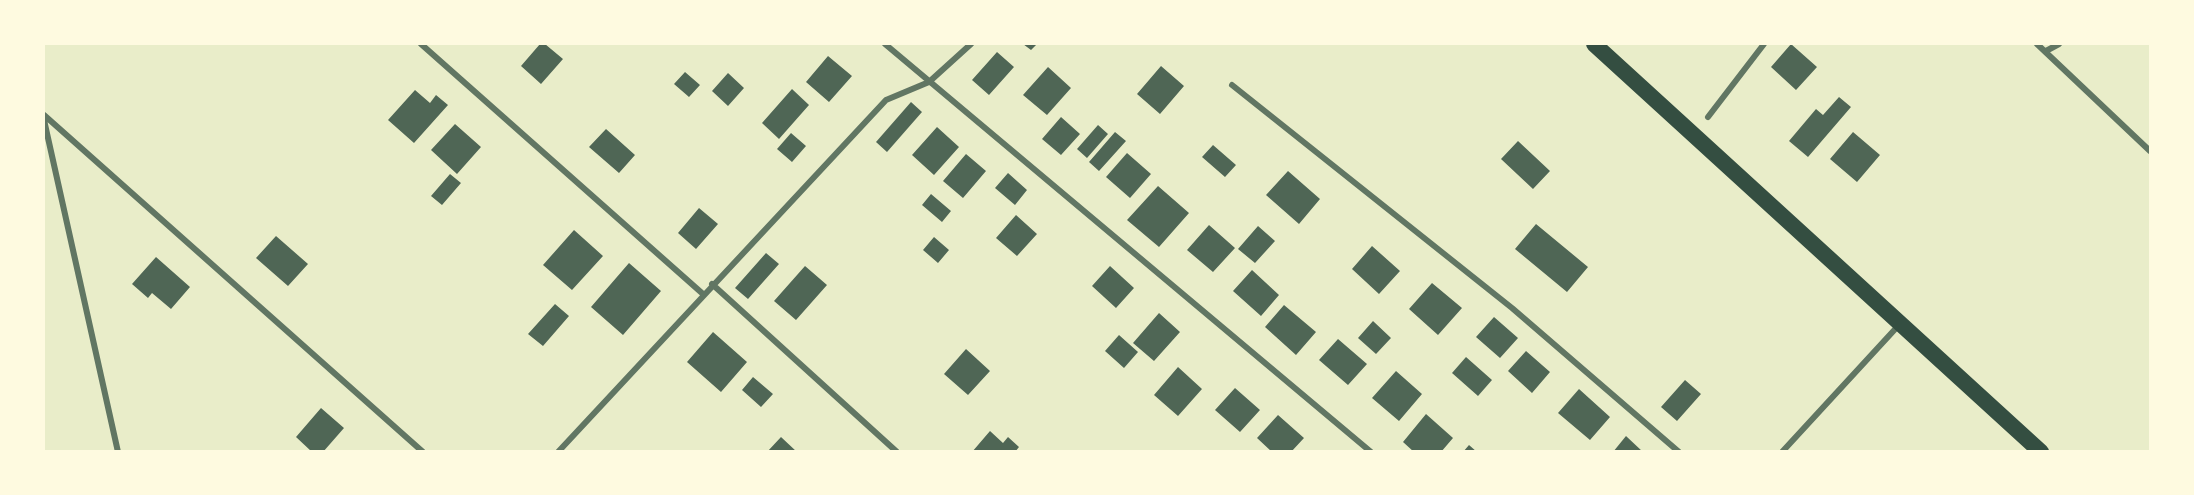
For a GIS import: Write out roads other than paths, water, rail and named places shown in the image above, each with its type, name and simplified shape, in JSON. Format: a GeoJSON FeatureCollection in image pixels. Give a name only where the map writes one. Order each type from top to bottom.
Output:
{"type":"FeatureCollection","features":[{"type":"Feature","properties":{"kind":"highway"},"geometry":{"type":"LineString","coordinates":[[1594,44],[2041,452]]}},
{"type":"Feature","properties":{"kind":"street"},"geometry":{"type":"LineString","coordinates":[[421,44],[703,294]]}},
{"type":"Feature","properties":{"kind":"street"},"geometry":{"type":"LineString","coordinates":[[885,44],[1371,452]]}},
{"type":"Feature","properties":{"kind":"street"},"geometry":{"type":"LineString","coordinates":[[558,452],[712,284],[886,100],[929,82],[971,44]]}},
{"type":"Feature","properties":{"kind":"street"},"geometry":{"type":"LineString","coordinates":[[1708,117],[1764,44]]}},
{"type":"Feature","properties":{"kind":"street"},"geometry":{"type":"LineString","coordinates":[[2037,44],[2151,151]]}},
{"type":"Feature","properties":{"kind":"street"},"geometry":{"type":"LineString","coordinates":[[2046,51],[2059,44]]}},
{"type":"Feature","properties":{"kind":"street"},"geometry":{"type":"LineString","coordinates":[[1232,85],[1512,308],[1679,452]]}},
{"type":"Feature","properties":{"kind":"street"},"geometry":{"type":"LineString","coordinates":[[44,115],[423,452]]}},
{"type":"Feature","properties":{"kind":"street"},"geometry":{"type":"LineString","coordinates":[[44,120],[118,452]]}},
{"type":"Feature","properties":{"kind":"street"},"geometry":{"type":"LineString","coordinates":[[712,284],[897,452]]}},
{"type":"Feature","properties":{"kind":"street"},"geometry":{"type":"LineString","coordinates":[[1782,452],[1901,323]]}}]}
